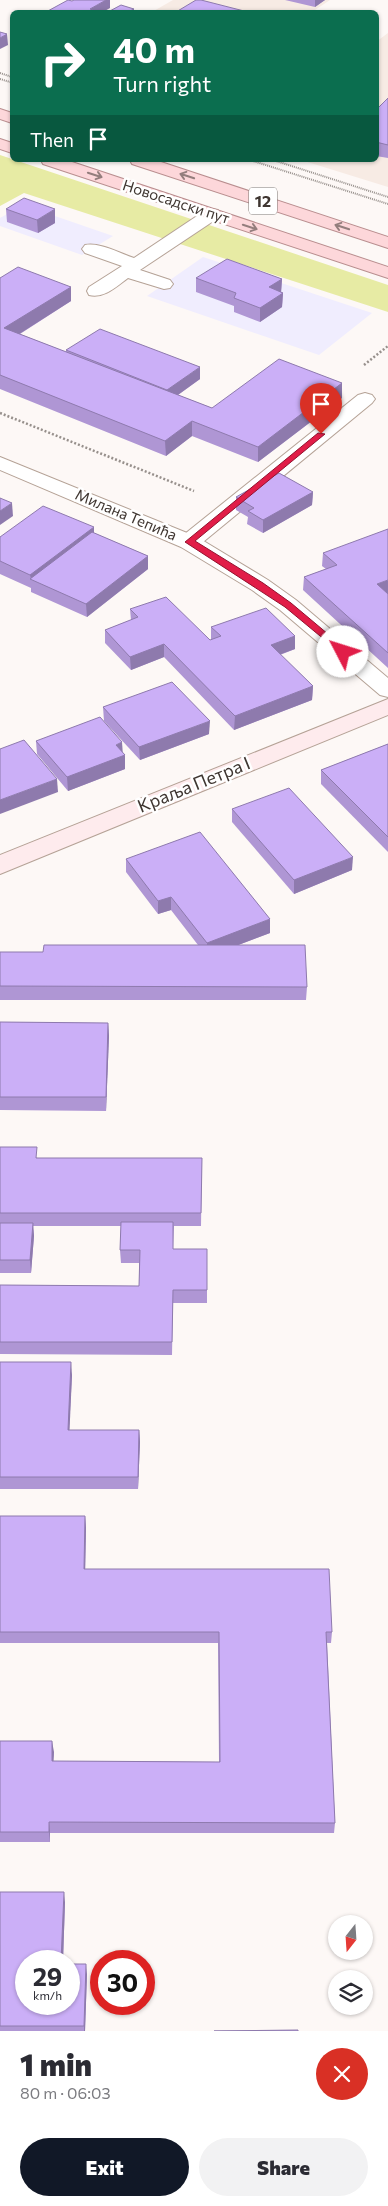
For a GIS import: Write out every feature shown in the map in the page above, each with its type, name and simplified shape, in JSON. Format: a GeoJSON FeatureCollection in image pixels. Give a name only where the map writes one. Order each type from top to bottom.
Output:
{"type":"FeatureCollection","features":[{"type":"Feature","properties":{"kind":"main road","name":"Новосадски пут"},"geometry":{"type":"LineString","coordinates":[[55,162],[388,273]]}},
{"type":"Feature","properties":{"kind":"main road","name":"Новосадски пут"},"geometry":{"type":"LineString","coordinates":[[144,162],[388,243]]}},
{"type":"Feature","properties":{"kind":"street"},"geometry":{"type":"LineString","coordinates":[[96,291],[212,214]]}},
{"type":"Feature","properties":{"kind":"street"},"geometry":{"type":"LineString","coordinates":[[91,249],[164,284]]}},
{"type":"Feature","properties":{"kind":"street"},"geometry":{"type":"LineString","coordinates":[[189,542],[365,399]]}},
{"type":"Feature","properties":{"kind":"street","name":"Милана Тепића"},"geometry":{"type":"LineString","coordinates":[[0,463],[189,542],[260,585],[288,605],[388,690]]}},
{"type":"Feature","properties":{"kind":"street","name":"Краља Петра I"},"geometry":{"type":"LineString","coordinates":[[0,865],[388,706]]}},
{"type":"Feature","properties":{"kind":"path"},"geometry":{"type":"LineString","coordinates":[[256,162],[388,204]]}},
{"type":"Feature","properties":{"kind":"path"},"geometry":{"type":"LineString","coordinates":[[279,162],[388,196]]}},
{"type":"Feature","properties":{"kind":"path"},"geometry":{"type":"LineString","coordinates":[[364,364],[388,346]]}},
{"type":"Feature","properties":{"kind":"path"},"geometry":{"type":"LineString","coordinates":[[0,413],[232,506]]}},
{"type":"Feature","properties":{"kind":"shaded area"},"geometry":{"type":"Polygon","coordinates":[[[173,0],[330,0],[315,10],[156,10],[173,0]]]}},
{"type":"Feature","properties":{"kind":"shaded area"},"geometry":{"type":"Polygon","coordinates":[[[388,33],[388,187],[307,162],[379,162],[379,40],[388,33]]]}},
{"type":"Feature","properties":{"kind":"shaded area"},"geometry":{"type":"Polygon","coordinates":[[[23,205],[113,236],[82,255],[0,226],[0,218],[23,205]]]}},
{"type":"Feature","properties":{"kind":"shaded area"},"geometry":{"type":"Polygon","coordinates":[[[203,257],[372,313],[319,355],[147,296],[203,257]]]}},
{"type":"Feature","properties":{"kind":"green space"},"geometry":{"type":"Polygon","coordinates":[[[0,155],[10,158],[10,162],[21,162],[388,285],[388,312],[24,193],[0,206],[0,155]]]}},
{"type":"Feature","properties":{"kind":"building"},"geometry":{"type":"Polygon","coordinates":[[[68,0],[106,0],[90,9],[93,10],[50,10],[68,0]]]}},
{"type":"Feature","properties":{"kind":"building"},"geometry":{"type":"Polygon","coordinates":[[[196,0],[201,0],[240,10],[179,10],[196,0]]]}},
{"type":"Feature","properties":{"kind":"building"},"geometry":{"type":"Polygon","coordinates":[[[121,5],[134,9],[132,10],[112,10],[121,5]]]}},
{"type":"Feature","properties":{"kind":"building"},"geometry":{"type":"Polygon","coordinates":[[[0,32],[7,34],[0,38],[0,32]]]}},
{"type":"Feature","properties":{"kind":"building"},"geometry":{"type":"Polygon","coordinates":[[[388,98],[388,145],[379,143],[379,107],[388,98]]]}},
{"type":"Feature","properties":{"kind":"building"},"geometry":{"type":"Polygon","coordinates":[[[24,198],[55,209],[37,220],[6,209],[24,198]]]}},
{"type":"Feature","properties":{"kind":"building"},"geometry":{"type":"Polygon","coordinates":[[[227,259],[282,279],[269,287],[283,293],[260,308],[234,298],[236,293],[196,278],[227,259]]]}},
{"type":"Feature","properties":{"kind":"building"},"geometry":{"type":"Polygon","coordinates":[[[18,267],[71,287],[4,328],[212,408],[279,359],[342,383],[258,447],[192,421],[165,441],[0,375],[0,278],[18,267]]]}},
{"type":"Feature","properties":{"kind":"building"},"geometry":{"type":"Polygon","coordinates":[[[100,329],[200,367],[167,390],[66,350],[100,329]]]}},
{"type":"Feature","properties":{"kind":"building"},"geometry":{"type":"Polygon","coordinates":[[[279,473],[313,492],[263,520],[248,511],[254,508],[236,497],[279,473]]]}},
{"type":"Feature","properties":{"kind":"building"},"geometry":{"type":"Polygon","coordinates":[[[0,498],[12,503],[0,511],[0,498]]]}},
{"type":"Feature","properties":{"kind":"building"},"geometry":{"type":"Polygon","coordinates":[[[43,506],[94,527],[30,575],[0,561],[0,537],[43,506]]]}},
{"type":"Feature","properties":{"kind":"building"},"geometry":{"type":"Polygon","coordinates":[[[388,529],[388,580],[377,584],[388,594],[388,653],[304,577],[337,565],[323,553],[388,529]]]}},
{"type":"Feature","properties":{"kind":"building"},"geometry":{"type":"Polygon","coordinates":[[[92,532],[148,556],[86,604],[30,579],[92,532]]]}},
{"type":"Feature","properties":{"kind":"building"},"geometry":{"type":"Polygon","coordinates":[[[166,597],[210,640],[221,636],[211,627],[266,608],[295,636],[271,645],[313,686],[235,716],[164,644],[130,657],[105,630],[138,617],[130,609],[166,597]]]}},
{"type":"Feature","properties":{"kind":"building"},"geometry":{"type":"Polygon","coordinates":[[[172,682],[210,721],[139,747],[103,707],[172,682]]]}},
{"type":"Feature","properties":{"kind":"building"},"geometry":{"type":"Polygon","coordinates":[[[100,717],[122,742],[116,745],[125,755],[67,777],[36,741],[100,717]]]}},
{"type":"Feature","properties":{"kind":"building"},"geometry":{"type":"Polygon","coordinates":[[[24,740],[57,779],[0,800],[0,749],[24,740]]]}},
{"type":"Feature","properties":{"kind":"building"},"geometry":{"type":"Polygon","coordinates":[[[388,744],[388,837],[321,770],[388,744]]]}},
{"type":"Feature","properties":{"kind":"building"},"geometry":{"type":"Polygon","coordinates":[[[289,788],[353,857],[294,880],[232,809],[289,788]]]}},
{"type":"Feature","properties":{"kind":"building"},"geometry":{"type":"Polygon","coordinates":[[[200,832],[270,919],[207,943],[171,897],[158,901],[126,859],[200,832]]]}},
{"type":"Feature","properties":{"kind":"building"},"geometry":{"type":"Polygon","coordinates":[[[44,945],[305,945],[307,987],[0,986],[0,952],[43,952],[44,945]]]}},
{"type":"Feature","properties":{"kind":"building"},"geometry":{"type":"Polygon","coordinates":[[[0,1022],[108,1023],[106,1097],[0,1097],[0,1022]]]}},
{"type":"Feature","properties":{"kind":"building"},"geometry":{"type":"Polygon","coordinates":[[[0,1147],[37,1147],[36,1158],[202,1158],[201,1213],[0,1213],[0,1147]]]}},
{"type":"Feature","properties":{"kind":"building"},"geometry":{"type":"Polygon","coordinates":[[[121,1222],[173,1222],[173,1249],[207,1249],[207,1290],[173,1290],[172,1342],[0,1342],[0,1285],[139,1286],[140,1250],[120,1250],[121,1222]]]}},
{"type":"Feature","properties":{"kind":"building"},"geometry":{"type":"Polygon","coordinates":[[[0,1223],[33,1223],[30,1260],[0,1260],[0,1223]]]}},
{"type":"Feature","properties":{"kind":"building"},"geometry":{"type":"Polygon","coordinates":[[[0,1362],[71,1362],[68,1430],[139,1430],[138,1477],[0,1477],[0,1362]]]}},
{"type":"Feature","properties":{"kind":"building"},"geometry":{"type":"Polygon","coordinates":[[[0,1516],[85,1516],[84,1569],[329,1569],[332,1632],[326,1632],[335,1823],[49,1822],[49,1832],[0,1832],[0,1741],[52,1741],[52,1761],[220,1762],[219,1632],[0,1632],[0,1516]]]}},
{"type":"Feature","properties":{"kind":"building"},"geometry":{"type":"Polygon","coordinates":[[[0,1892],[64,1892],[61,1950],[15,1950],[15,2015],[80,2015],[80,1964],[86,1964],[84,2026],[0,2026],[0,1892]]]}},
{"type":"Feature","properties":{"kind":"building"},"geometry":{"type":"Polygon","coordinates":[[[298,2030],[298,2031],[214,2031],[298,2030]]]}},
{"type":"Feature","properties":{"kind":"route"},"geometry":{"type":"LineString","coordinates":[[321,434],[189,542],[260,585],[288,605],[343,652]]}}]}
